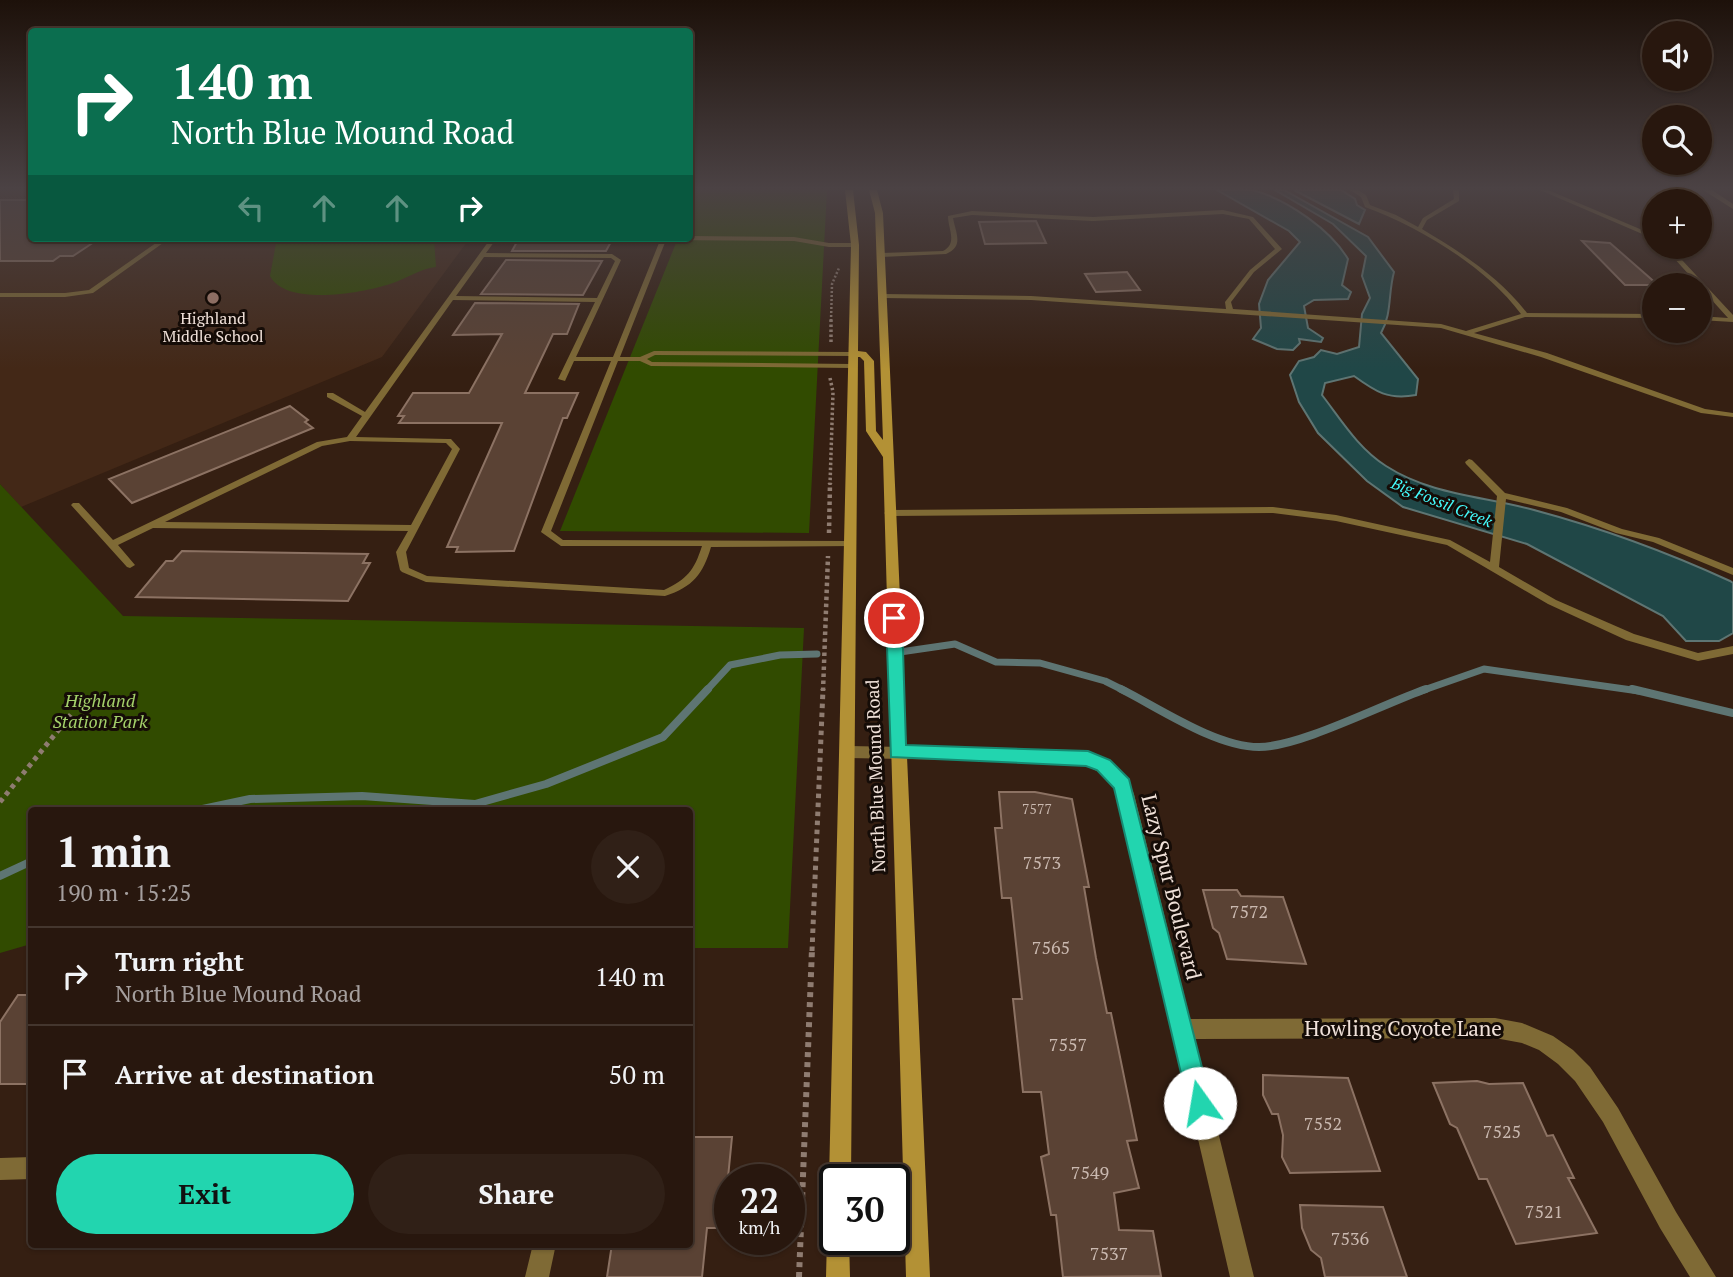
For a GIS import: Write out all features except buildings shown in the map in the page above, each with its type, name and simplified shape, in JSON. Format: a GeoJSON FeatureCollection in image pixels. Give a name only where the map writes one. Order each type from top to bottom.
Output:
{"type":"FeatureCollection","features":[{"type":"Feature","properties":{"kind":"main road","name":"North Blue Mound Road"},"geometry":{"type":"LineString","coordinates":[[840,1164],[855,250]]}},
{"type":"Feature","properties":{"kind":"main road","name":"North Blue Mound Road"},"geometry":{"type":"LineString","coordinates":[[881,250],[918,1277]]}},
{"type":"Feature","properties":{"kind":"main road"},"geometry":{"type":"LineString","coordinates":[[852,360],[863,355],[869,361],[872,431],[887,455]]}},
{"type":"Feature","properties":{"kind":"main road"},"geometry":{"type":"LineString","coordinates":[[838,1255],[838,1277]]}},
{"type":"Feature","properties":{"kind":"street","name":"Lazy Spur Boulevard"},"geometry":{"type":"LineString","coordinates":[[848,752],[1069,756],[1088,759],[1115,774],[1126,794],[1241,1277]]}},
{"type":"Feature","properties":{"kind":"street","name":"Howling Coyote Lane"},"geometry":{"type":"LineString","coordinates":[[1182,1029],[1495,1028],[1517,1030],[1543,1040],[1566,1057],[1590,1081],[1704,1277]]}},
{"type":"Feature","properties":{"kind":"street"},"geometry":{"type":"LineString","coordinates":[[0,1169],[28,1168]]}},
{"type":"Feature","properties":{"kind":"street"},"geometry":{"type":"LineString","coordinates":[[537,1277],[544,1248]]}},
{"type":"Feature","properties":{"kind":"lane"},"geometry":{"type":"LineString","coordinates":[[0,295],[65,295],[91,292],[151,250]]}},
{"type":"Feature","properties":{"kind":"lane"},"geometry":{"type":"LineString","coordinates":[[350,439],[486,250]]}},
{"type":"Feature","properties":{"kind":"lane"},"geometry":{"type":"LineString","coordinates":[[659,250],[546,532],[561,543],[850,544]]}},
{"type":"Feature","properties":{"kind":"lane"},"geometry":{"type":"LineString","coordinates":[[881,255],[944,253],[952,250]]}},
{"type":"Feature","properties":{"kind":"lane"},"geometry":{"type":"LineString","coordinates":[[1230,311],[1228,302],[1239,286],[1278,250]]}},
{"type":"Feature","properties":{"kind":"lane"},"geometry":{"type":"LineString","coordinates":[[1453,250],[1507,289],[1525,315]]}},
{"type":"Feature","properties":{"kind":"lane"},"geometry":{"type":"LineString","coordinates":[[482,255],[612,256],[618,260],[562,379]]}},
{"type":"Feature","properties":{"kind":"lane"},"geometry":{"type":"LineString","coordinates":[[1678,259],[1733,320]]}},
{"type":"Feature","properties":{"kind":"lane"},"geometry":{"type":"LineString","coordinates":[[883,296],[971,299],[1001,304],[1069,303],[1258,312],[1441,326],[1544,355],[1704,411],[1733,415]]}},
{"type":"Feature","properties":{"kind":"lane"},"geometry":{"type":"LineString","coordinates":[[451,298],[598,300]]}},
{"type":"Feature","properties":{"kind":"lane"},"geometry":{"type":"LineString","coordinates":[[1466,333],[1525,315],[1642,316]]}},
{"type":"Feature","properties":{"kind":"lane"},"geometry":{"type":"LineString","coordinates":[[1712,319],[1733,320]]}},
{"type":"Feature","properties":{"kind":"lane"},"geometry":{"type":"LineString","coordinates":[[571,359],[641,359],[654,353],[830,354],[852,360]]}},
{"type":"Feature","properties":{"kind":"lane"},"geometry":{"type":"LineString","coordinates":[[641,359],[651,364],[829,366],[852,360]]}},
{"type":"Feature","properties":{"kind":"lane"},"geometry":{"type":"LineString","coordinates":[[330,395],[367,416]]}},
{"type":"Feature","properties":{"kind":"lane"},"geometry":{"type":"LineString","coordinates":[[112,544],[320,444],[350,439],[448,441],[456,449],[401,552],[405,570],[426,579],[665,593],[687,583],[699,571],[707,545]]}},
{"type":"Feature","properties":{"kind":"lane"},"geometry":{"type":"LineString","coordinates":[[1469,462],[1502,495],[1564,510],[1619,531],[1656,540],[1733,572]]}},
{"type":"Feature","properties":{"kind":"lane"},"geometry":{"type":"LineString","coordinates":[[1494,569],[1502,495]]}},
{"type":"Feature","properties":{"kind":"lane"},"geometry":{"type":"LineString","coordinates":[[76,505],[130,565]]}},
{"type":"Feature","properties":{"kind":"lane"},"geometry":{"type":"LineString","coordinates":[[889,513],[1273,510],[1336,517],[1450,543],[1552,602],[1630,638],[1698,657],[1733,650]]}},
{"type":"Feature","properties":{"kind":"lane"},"geometry":{"type":"LineString","coordinates":[[152,525],[414,528]]}},
{"type":"Feature","properties":{"kind":"path"},"geometry":{"type":"LineString","coordinates":[[830,354],[832,284],[840,266],[840,250]]}},
{"type":"Feature","properties":{"kind":"path"},"geometry":{"type":"LineString","coordinates":[[799,1277],[829,544],[833,392],[829,366]]}},
{"type":"Feature","properties":{"kind":"path"},"geometry":{"type":"LineString","coordinates":[[0,802],[73,712]]}},
{"type":"Feature","properties":{"kind":"shaded area","name":"Highland Middle School"},"geometry":{"type":"Polygon","coordinates":[[[0,250],[461,250],[382,357],[21,507],[0,484],[0,250]]]}},
{"type":"Feature","properties":{"kind":"green space"},"geometry":{"type":"Polygon","coordinates":[[[275,250],[435,250],[436,267],[390,284],[344,294],[308,295],[292,292],[279,286],[270,276],[275,250]]]}},
{"type":"Feature","properties":{"kind":"green space"},"geometry":{"type":"Polygon","coordinates":[[[673,250],[824,250],[809,533],[560,531],[673,250]]]}},
{"type":"Feature","properties":{"kind":"green space","name":"Highland Station Park"},"geometry":{"type":"Polygon","coordinates":[[[0,484],[123,616],[804,628],[788,948],[693,948],[693,807],[28,807],[28,945],[0,953],[0,484]]]}},
{"type":"Feature","properties":{"kind":"water"},"geometry":{"type":"Polygon","coordinates":[[[1294,250],[1342,250],[1348,259],[1342,285],[1351,292],[1348,299],[1314,300],[1304,306],[1308,328],[1323,338],[1321,342],[1299,339],[1300,343],[1293,350],[1277,349],[1253,339],[1261,328],[1259,304],[1268,280],[1294,250]]]}},
{"type":"Feature","properties":{"kind":"water","name":"Big Fossil Creek"},"geometry":{"type":"Polygon","coordinates":[[[1359,250],[1377,250],[1394,272],[1387,319],[1381,333],[1418,379],[1416,395],[1406,396],[1383,393],[1354,376],[1325,383],[1322,395],[1367,451],[1386,466],[1421,483],[1458,494],[1515,505],[1584,525],[1682,560],[1730,581],[1733,583],[1733,633],[1719,641],[1686,641],[1663,616],[1527,544],[1403,507],[1367,481],[1318,433],[1299,402],[1290,375],[1299,361],[1314,357],[1321,350],[1337,354],[1359,347],[1362,314],[1370,298],[1362,276],[1366,256],[1359,250]]]}},
{"type":"Feature","properties":{"kind":"waterway"},"geometry":{"type":"LineString","coordinates":[[900,652],[955,644],[996,662],[1040,663],[1105,681],[1121,689]]}},
{"type":"Feature","properties":{"kind":"waterway"},"geometry":{"type":"LineString","coordinates":[[706,691],[730,665],[780,655],[817,654]]}},
{"type":"Feature","properties":{"kind":"waterway"},"geometry":{"type":"LineString","coordinates":[[1422,691],[1484,669],[1639,691]]}},
{"type":"Feature","properties":{"kind":"waterway"},"geometry":{"type":"LineString","coordinates":[[212,807],[250,799],[362,796],[475,804],[546,784],[663,737],[708,689]]}},
{"type":"Feature","properties":{"kind":"waterway"},"geometry":{"type":"LineString","coordinates":[[1121,689],[1125,691]]}},
{"type":"Feature","properties":{"kind":"waterway"},"geometry":{"type":"LineString","coordinates":[[1121,689],[1206,734],[1225,741],[1259,747],[1319,733],[1422,691]]}},
{"type":"Feature","properties":{"kind":"waterway"},"geometry":{"type":"LineString","coordinates":[[1422,691],[1426,689]]}},
{"type":"Feature","properties":{"kind":"waterway"},"geometry":{"type":"LineString","coordinates":[[1632,689],[1733,713]]}},
{"type":"Feature","properties":{"kind":"waterway"},"geometry":{"type":"LineString","coordinates":[[0,876],[28,863]]}},
{"type":"Feature","properties":{"kind":"place","name":"Highland Middle School"},"geometry":{"type":"Point","coordinates":[213,298]}},
{"type":"Feature","properties":{"kind":"route"},"geometry":{"type":"LineString","coordinates":[[894,618],[897,752],[1069,756],[1103,765],[1115,774],[1122,784],[1200,1103]]}}]}
